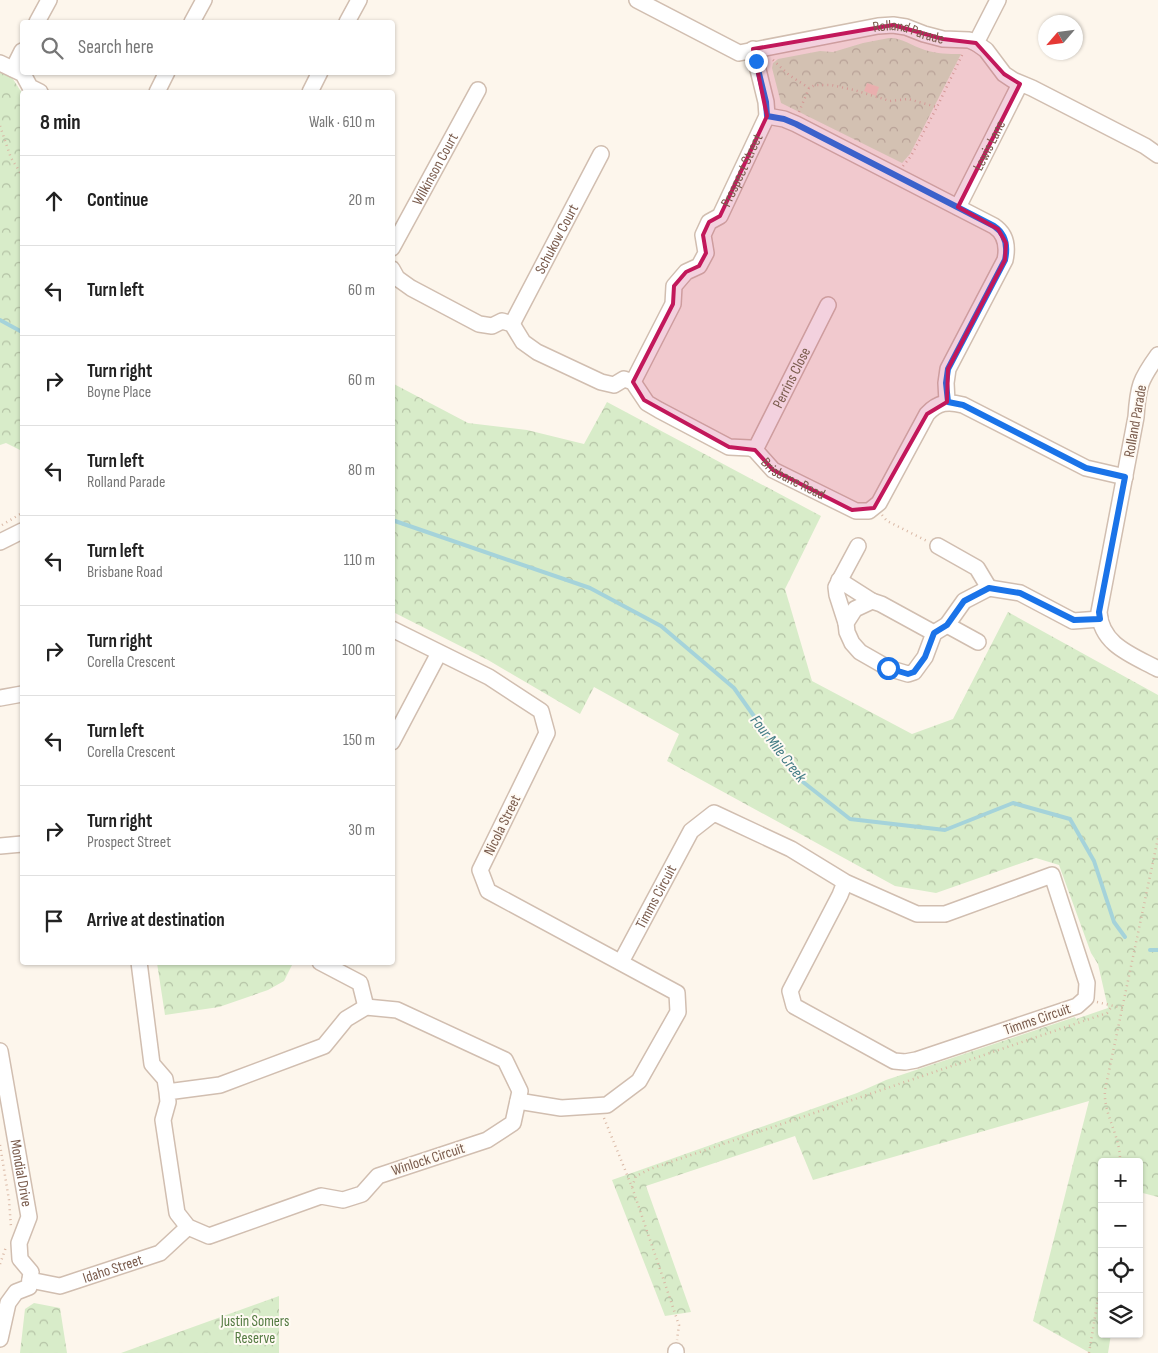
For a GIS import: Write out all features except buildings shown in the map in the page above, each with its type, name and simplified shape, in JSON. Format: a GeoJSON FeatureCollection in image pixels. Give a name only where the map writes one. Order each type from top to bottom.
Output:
{"type":"FeatureCollection","features":[{"type":"Feature","properties":{"kind":"street"},"geometry":{"type":"LineString","coordinates":[[38,20],[49,0]]}},
{"type":"Feature","properties":{"kind":"street"},"geometry":{"type":"LineString","coordinates":[[193,20],[204,0]]}},
{"type":"Feature","properties":{"kind":"street"},"geometry":{"type":"LineString","coordinates":[[348,20],[359,0]]}},
{"type":"Feature","properties":{"kind":"street","name":"Rolland Parade"},"geometry":{"type":"LineString","coordinates":[[637,0],[739,53],[878,26],[893,25],[906,27],[942,39],[969,40],[976,43]]}},
{"type":"Feature","properties":{"kind":"street"},"geometry":{"type":"LineString","coordinates":[[998,0],[976,43],[986,50],[1004,74],[1020,84],[1032,88],[1137,142],[1158,155]]}},
{"type":"Feature","properties":{"kind":"street","name":"Prospect Street"},"geometry":{"type":"LineString","coordinates":[[634,382],[673,304],[674,286],[686,272],[699,266],[706,253],[702,235],[709,222],[720,216],[767,116],[766,102],[753,49]]}},
{"type":"Feature","properties":{"kind":"street"},"geometry":{"type":"LineString","coordinates":[[20,53],[7,66],[20,72]]}},
{"type":"Feature","properties":{"kind":"street"},"geometry":{"type":"LineString","coordinates":[[24,75],[30,87],[36,90]]}},
{"type":"Feature","properties":{"kind":"street"},"geometry":{"type":"LineString","coordinates":[[158,90],[166,75]]}},
{"type":"Feature","properties":{"kind":"street"},"geometry":{"type":"LineString","coordinates":[[311,90],[318,75]]}},
{"type":"Feature","properties":{"kind":"street","name":"Lewis Lane"},"geometry":{"type":"LineString","coordinates":[[958,207],[1020,84]]}},
{"type":"Feature","properties":{"kind":"street","name":"Wilkinson Court"},"geometry":{"type":"LineString","coordinates":[[395,242],[478,90]]}},
{"type":"Feature","properties":{"kind":"street"},"geometry":{"type":"LineString","coordinates":[[767,116],[784,119],[796,124],[998,229],[1006,243],[1005,260],[948,369],[946,383],[948,402],[963,405],[1086,468],[1125,477]]}},
{"type":"Feature","properties":{"kind":"street","name":"Schukow Court"},"geometry":{"type":"LineString","coordinates":[[512,324],[601,154]]}},
{"type":"Feature","properties":{"kind":"street"},"geometry":{"type":"LineString","coordinates":[[395,274],[411,288],[480,324],[492,326],[502,321],[512,324],[523,342],[537,352],[601,382],[614,385],[624,379],[634,382]]}},
{"type":"Feature","properties":{"kind":"street","name":"Perrins Close"},"geometry":{"type":"LineString","coordinates":[[755,450],[828,305]]}},
{"type":"Feature","properties":{"kind":"street","name":"Rolland Parade"},"geometry":{"type":"LineString","coordinates":[[1100,619],[1099,612],[1136,417],[1137,393],[1145,372],[1158,355]]}},
{"type":"Feature","properties":{"kind":"street","name":"Brisbane Road"},"geometry":{"type":"LineString","coordinates":[[634,382],[644,400],[659,410],[729,447],[755,450],[774,470],[859,512],[869,511],[874,508],[882,498],[927,414],[934,406],[948,402]]}},
{"type":"Feature","properties":{"kind":"street"},"geometry":{"type":"LineString","coordinates":[[0,542],[20,532]]}},
{"type":"Feature","properties":{"kind":"street"},"geometry":{"type":"LineString","coordinates":[[858,546],[839,580],[836,588],[837,595],[852,644],[860,652],[888,668],[908,674],[914,672],[941,629],[964,601],[989,588],[1020,593],[1074,620],[1100,619],[1103,630],[1114,644],[1158,669]]}},
{"type":"Feature","properties":{"kind":"street"},"geometry":{"type":"LineString","coordinates":[[938,546],[977,568],[989,588]]}},
{"type":"Feature","properties":{"kind":"street"},"geometry":{"type":"LineString","coordinates":[[839,580],[872,601],[978,642]]}},
{"type":"Feature","properties":{"kind":"street"},"geometry":{"type":"LineString","coordinates":[[846,623],[855,609],[872,601]]}},
{"type":"Feature","properties":{"kind":"street","name":"Nicola Street"},"geometry":{"type":"LineString","coordinates":[[395,631],[489,677],[541,711],[547,733],[480,870],[488,891],[677,994],[678,1012],[639,1081],[607,1105],[600,1106]]}},
{"type":"Feature","properties":{"kind":"street"},"geometry":{"type":"LineString","coordinates":[[395,736],[438,653]]}},
{"type":"Feature","properties":{"kind":"street"},"geometry":{"type":"LineString","coordinates":[[0,698],[20,694]]}},
{"type":"Feature","properties":{"kind":"street","name":"Timms Circuit"},"geometry":{"type":"LineString","coordinates":[[621,962],[691,830],[714,813],[791,850],[845,882],[917,914],[945,914],[1052,875],[1087,983],[1086,998],[1077,1006],[916,1060],[894,1061],[794,1006],[790,991],[845,882]]}},
{"type":"Feature","properties":{"kind":"street"},"geometry":{"type":"LineString","coordinates":[[0,846],[20,844]]}},
{"type":"Feature","properties":{"kind":"street"},"geometry":{"type":"LineString","coordinates":[[139,965],[152,1064],[165,1079],[167,1092],[168,1102],[163,1120],[177,1213],[188,1227]]}},
{"type":"Feature","properties":{"kind":"street"},"geometry":{"type":"LineString","coordinates":[[167,1092],[220,1085],[324,1046],[346,1019],[366,1007],[360,983],[326,965]]}},
{"type":"Feature","properties":{"kind":"street","name":"Winlock Circuit"},"geometry":{"type":"LineString","coordinates":[[188,1227],[209,1236],[321,1196],[343,1200],[362,1194],[378,1176],[487,1140],[513,1123],[520,1091],[505,1060],[397,1010],[366,1007]]}},
{"type":"Feature","properties":{"kind":"street","name":"Mondial Drive"},"geometry":{"type":"LineString","coordinates":[[0,1051],[29,1217],[19,1243],[20,1259],[31,1272],[30,1280]]}},
{"type":"Feature","properties":{"kind":"street"},"geometry":{"type":"LineString","coordinates":[[518,1101],[561,1108],[600,1106]]}},
{"type":"Feature","properties":{"kind":"street","name":"Idaho Street"},"geometry":{"type":"LineString","coordinates":[[30,1280],[60,1286],[160,1253],[188,1227]]}},
{"type":"Feature","properties":{"kind":"street"},"geometry":{"type":"LineString","coordinates":[[0,1340],[8,1303],[16,1292],[29,1287],[30,1280]]}},
{"type":"Feature","properties":{"kind":"path"},"geometry":{"type":"LineString","coordinates":[[897,176],[937,107],[963,53]]}},
{"type":"Feature","properties":{"kind":"path"},"geometry":{"type":"LineString","coordinates":[[773,60],[788,75],[809,88]]}},
{"type":"Feature","properties":{"kind":"path"},"geometry":{"type":"LineString","coordinates":[[798,113],[809,88],[815,85],[831,85],[854,90],[890,102],[908,99],[937,107]]}},
{"type":"Feature","properties":{"kind":"path"},"geometry":{"type":"LineString","coordinates":[[0,126],[10,158],[20,172]]}},
{"type":"Feature","properties":{"kind":"path"},"geometry":{"type":"LineString","coordinates":[[880,512],[887,521],[938,546]]}},
{"type":"Feature","properties":{"kind":"path"},"geometry":{"type":"LineString","coordinates":[[0,526],[20,514]]}},
{"type":"Feature","properties":{"kind":"path"},"geometry":{"type":"LineString","coordinates":[[1120,1158],[1117,1137],[1104,1099],[1158,838]]}},
{"type":"Feature","properties":{"kind":"path"},"geometry":{"type":"LineString","coordinates":[[1086,998],[1122,1008]]}},
{"type":"Feature","properties":{"kind":"path"},"geometry":{"type":"LineString","coordinates":[[632,1187],[636,1176],[650,1169],[1107,1014],[1112,1006]]}},
{"type":"Feature","properties":{"kind":"path"},"geometry":{"type":"LineString","coordinates":[[600,1106],[632,1187],[679,1325],[676,1352]]}},
{"type":"Feature","properties":{"kind":"path"},"geometry":{"type":"LineString","coordinates":[[0,1145],[9,1200],[11,1231]]}},
{"type":"Feature","properties":{"kind":"path"},"geometry":{"type":"LineString","coordinates":[[0,1264],[8,1239]]}},
{"type":"Feature","properties":{"kind":"path"},"geometry":{"type":"LineString","coordinates":[[1089,1353],[1099,1293]]}},
{"type":"Feature","properties":{"kind":"highlighted area"},"geometry":{"type":"Polygon","coordinates":[[[893,25],[943,39],[976,43],[1004,74],[1020,84],[958,207],[998,229],[1006,243],[1005,260],[948,369],[947,402],[927,414],[874,508],[852,510],[773,470],[755,450],[729,447],[644,400],[633,382],[673,304],[674,286],[686,272],[699,266],[706,253],[703,235],[709,222],[720,216],[767,116],[753,49],[893,25]]]}},
{"type":"Feature","properties":{"kind":"green space"},"geometry":{"type":"Polygon","coordinates":[[[889,38],[943,54],[961,54],[910,154],[902,163],[781,103],[772,68],[773,63],[778,59],[820,51],[833,52],[889,38]]]}},
{"type":"Feature","properties":{"kind":"green space"},"geometry":{"type":"Polygon","coordinates":[[[0,71],[11,76],[20,90],[20,450],[6,443],[0,445],[0,71]]]}},
{"type":"Feature","properties":{"kind":"green space"},"geometry":{"type":"Polygon","coordinates":[[[395,385],[468,423],[527,430],[584,444],[607,402],[821,516],[785,589],[812,681],[912,734],[953,719],[1008,612],[1158,695],[1158,1197],[1143,1193],[1143,1158],[1098,1158],[1098,1338],[1110,1338],[1108,1353],[1090,1353],[1033,1321],[1089,1101],[813,1180],[795,1136],[646,1186],[691,1312],[665,1316],[612,1180],[857,1093],[886,1080],[1075,1017],[1076,1019],[1108,1008],[1098,964],[1091,953],[1059,865],[1036,858],[936,893],[895,886],[667,761],[679,734],[594,687],[580,714],[488,660],[395,613],[395,385]]]}},
{"type":"Feature","properties":{"kind":"green space"},"geometry":{"type":"Polygon","coordinates":[[[157,965],[292,965],[284,981],[268,990],[219,1007],[165,1015],[157,965]]]}},
{"type":"Feature","properties":{"kind":"green space","name":"Justin Somers Reserve"},"geometry":{"type":"Polygon","coordinates":[[[279,1296],[279,1353],[121,1353],[279,1296]]]}},
{"type":"Feature","properties":{"kind":"green space"},"geometry":{"type":"Polygon","coordinates":[[[34,1303],[60,1308],[67,1353],[20,1353],[25,1309],[34,1303]]]}},
{"type":"Feature","properties":{"kind":"waterway","name":"Four Mile Creek"},"geometry":{"type":"LineString","coordinates":[[0,320],[20,331]]}},
{"type":"Feature","properties":{"kind":"waterway","name":"Four Mile Creek"},"geometry":{"type":"LineString","coordinates":[[395,521],[590,588],[661,626],[734,688],[798,778],[850,819],[945,830],[1013,803],[1070,819],[1094,861],[1114,922],[1125,937]]}},
{"type":"Feature","properties":{"kind":"waterway","name":"Four Mile Creek"},"geometry":{"type":"LineString","coordinates":[[1150,950],[1158,950]]}},
{"type":"Feature","properties":{"kind":"route"},"geometry":{"type":"LineString","coordinates":[[756,61],[768,111],[767,116],[784,119],[796,124],[994,226],[1003,235],[1007,251],[1005,260],[948,369],[946,383],[948,402],[963,405],[1086,468],[1125,477],[1099,612],[1100,619],[1074,620],[1020,593],[989,588],[964,601],[947,625],[934,633],[925,657],[914,672],[908,674],[900,673],[888,668]]}}]}
